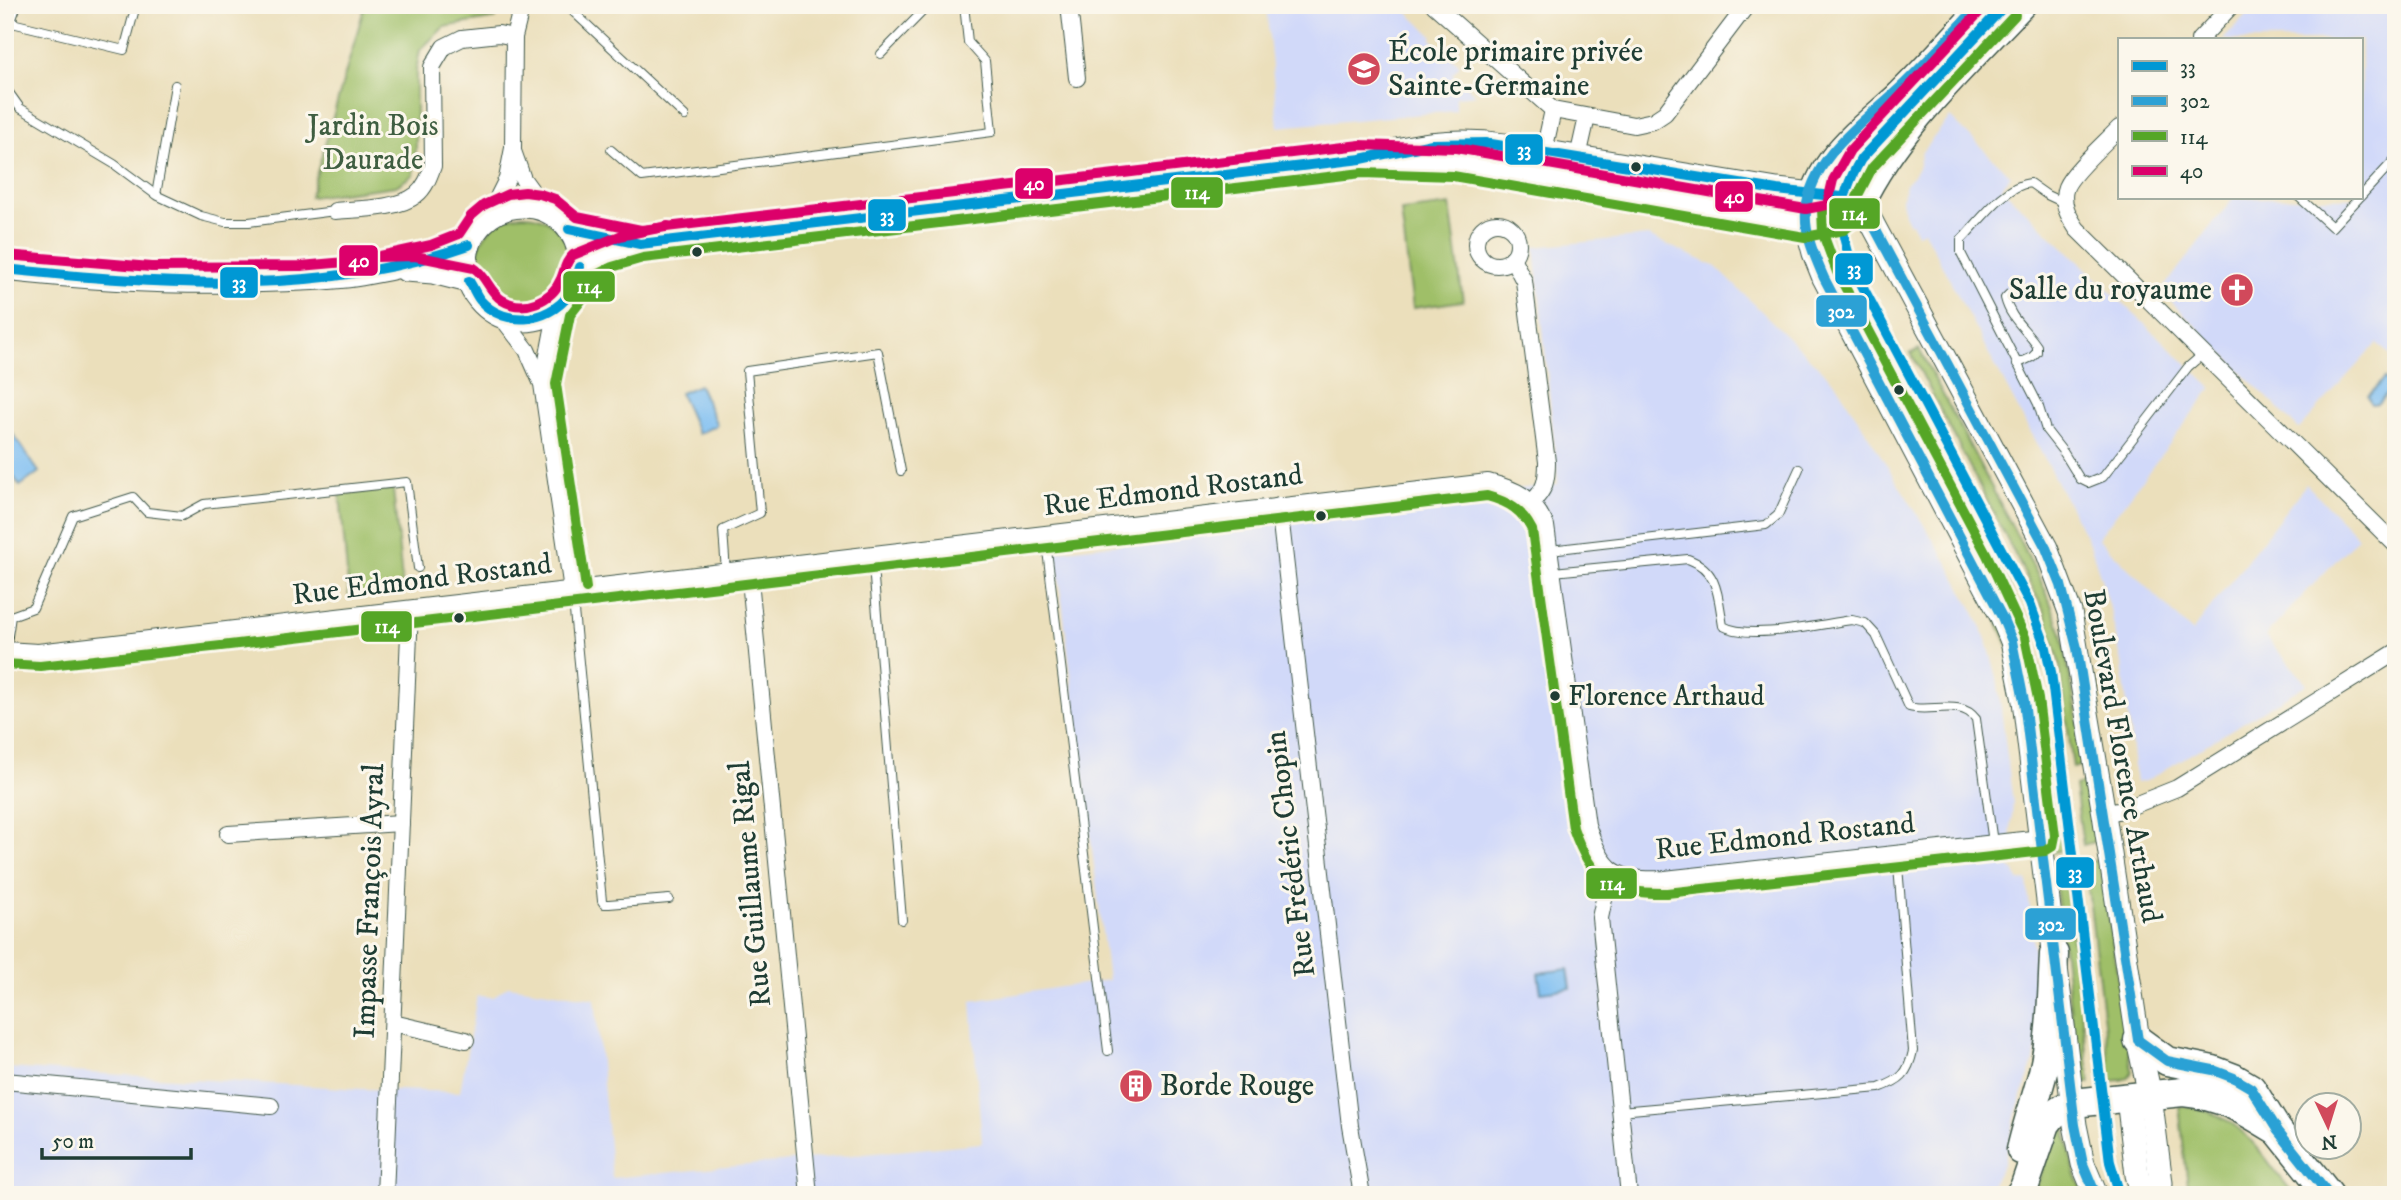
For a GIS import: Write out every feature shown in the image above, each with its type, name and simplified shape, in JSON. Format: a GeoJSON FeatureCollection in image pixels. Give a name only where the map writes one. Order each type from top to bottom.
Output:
{"type":"FeatureCollection","features":[{"type":"Feature","properties":{"kind":"highway"},"geometry":{"type":"LineString","coordinates":[[2002,1195],[2020,1156],[2043,1071],[2050,1023],[2054,954]]}},
{"type":"Feature","properties":{"kind":"highway"},"geometry":{"type":"LineString","coordinates":[[2138,1040],[2168,1061],[2213,1070],[2234,1077],[2252,1088],[2278,1131],[2329,1195]]}},
{"type":"Feature","properties":{"kind":"highway"},"geometry":{"type":"LineString","coordinates":[[2019,1195],[2046,1124],[2053,1115],[2073,1103],[2183,1092],[2218,1098],[2278,1131]]}},
{"type":"Feature","properties":{"kind":"main road"},"geometry":{"type":"LineString","coordinates":[[580,267],[607,254],[640,244],[1362,159],[1414,145],[1461,141],[1493,143],[1810,193],[1848,206]]}},
{"type":"Feature","properties":{"kind":"main road"},"geometry":{"type":"LineString","coordinates":[[1362,159],[1454,162],[1773,215],[1806,223],[1848,206]]}},
{"type":"Feature","properties":{"kind":"main road"},"geometry":{"type":"LineString","coordinates":[[517,206],[532,206],[546,211],[559,218],[577,243],[580,267],[575,286],[557,309],[529,320],[500,315],[483,304],[472,289],[466,269],[469,245],[479,226],[496,213],[517,206]]}},
{"type":"Feature","properties":{"kind":"main road","name":"Boulevard Florence Arthaud"},"geometry":{"type":"LineString","coordinates":[[1848,206],[2053,564],[2070,612],[2138,1040],[2127,1098],[2137,1175],[2143,1195]]}},
{"type":"Feature","properties":{"kind":"main road"},"geometry":{"type":"LineString","coordinates":[[1806,223],[1824,278],[1975,562],[2012,641],[2024,701],[2078,1147],[2086,1175],[2096,1195]]}},
{"type":"Feature","properties":{"kind":"main road"},"geometry":{"type":"LineString","coordinates":[[569,229],[640,244]]}},
{"type":"Feature","properties":{"kind":"main road"},"geometry":{"type":"LineString","coordinates":[[5,269],[91,277],[202,282],[302,280],[359,275],[435,258],[469,245]]}},
{"type":"Feature","properties":{"kind":"main road"},"geometry":{"type":"LineString","coordinates":[[391,268],[433,272],[469,281]]}},
{"type":"Feature","properties":{"kind":"main road","name":"Boulevard Florence Arthaud"},"geometry":{"type":"LineString","coordinates":[[2127,1098],[2161,1183],[2160,1195]]}},
{"type":"Feature","properties":{"kind":"street"},"geometry":{"type":"LineString","coordinates":[[487,219],[507,179],[513,148],[514,37],[522,5]]}},
{"type":"Feature","properties":{"kind":"street"},"geometry":{"type":"LineString","coordinates":[[1069,5],[1077,78]]}},
{"type":"Feature","properties":{"kind":"street"},"geometry":{"type":"LineString","coordinates":[[1434,5],[1553,110],[1634,125],[1653,121],[1665,113],[1747,5]]}},
{"type":"Feature","properties":{"kind":"street"},"geometry":{"type":"LineString","coordinates":[[1806,223],[1810,193],[1829,155],[1854,128],[1894,94],[1979,5]]}},
{"type":"Feature","properties":{"kind":"street"},"geometry":{"type":"LineString","coordinates":[[1848,206],[1879,174],[1912,130],[2027,5]]}},
{"type":"Feature","properties":{"kind":"street"},"geometry":{"type":"LineString","coordinates":[[2201,38],[2232,5]]}},
{"type":"Feature","properties":{"kind":"street"},"geometry":{"type":"LineString","coordinates":[[335,211],[398,204],[416,195],[428,181],[433,166],[432,67],[444,47],[462,37],[499,34],[514,37]]}},
{"type":"Feature","properties":{"kind":"street"},"geometry":{"type":"LineString","coordinates":[[1544,151],[1553,110]]}},
{"type":"Feature","properties":{"kind":"street"},"geometry":{"type":"LineString","coordinates":[[1578,157],[1587,117]]}},
{"type":"Feature","properties":{"kind":"street"},"geometry":{"type":"LineString","coordinates":[[2118,129],[2066,187],[2064,203],[2068,216],[2077,229],[2396,545]]}},
{"type":"Feature","properties":{"kind":"street"},"geometry":{"type":"LineString","coordinates":[[513,148],[523,179],[546,211]]}},
{"type":"Feature","properties":{"kind":"street"},"geometry":{"type":"LineString","coordinates":[[1512,258],[1524,281],[1546,462],[1547,478],[1542,493],[1532,502]]}},
{"type":"Feature","properties":{"kind":"street"},"geometry":{"type":"LineString","coordinates":[[542,383],[557,309]]}},
{"type":"Feature","properties":{"kind":"street"},"geometry":{"type":"LineString","coordinates":[[500,315],[527,349],[542,383],[572,590]]}},
{"type":"Feature","properties":{"kind":"street","name":"Rue Edmond Rostand"},"geometry":{"type":"LineString","coordinates":[[6,650],[37,652],[410,611],[1488,482],[1513,489],[1532,502],[1546,526],[1587,825],[1598,854],[1615,872],[1635,880],[1665,879],[2041,838]]}},
{"type":"Feature","properties":{"kind":"street","name":"Rue Frédéric Chopin"},"geometry":{"type":"LineString","coordinates":[[1279,506],[1350,1126],[1363,1195]]}},
{"type":"Feature","properties":{"kind":"street","name":"Rue Guillaume Rigal"},"geometry":{"type":"LineString","coordinates":[[749,569],[809,1195]]}},
{"type":"Feature","properties":{"kind":"street","name":"Impasse François Ayral"},"geometry":{"type":"LineString","coordinates":[[384,1195],[410,611]]}},
{"type":"Feature","properties":{"kind":"street"},"geometry":{"type":"LineString","coordinates":[[2104,814],[2122,810],[2177,788],[2396,652]]}},
{"type":"Feature","properties":{"kind":"street"},"geometry":{"type":"LineString","coordinates":[[228,834],[401,823]]}},
{"type":"Feature","properties":{"kind":"street"},"geometry":{"type":"LineString","coordinates":[[1615,872],[1606,890],[1601,918],[1629,1195]]}},
{"type":"Feature","properties":{"kind":"street"},"geometry":{"type":"LineString","coordinates":[[393,1023],[466,1040]]}},
{"type":"Feature","properties":{"kind":"street"},"geometry":{"type":"LineString","coordinates":[[5,1081],[271,1106]]}},
{"type":"Feature","properties":{"kind":"lane"},"geometry":{"type":"LineString","coordinates":[[5,38],[17,5]]}},
{"type":"Feature","properties":{"kind":"lane"},"geometry":{"type":"LineString","coordinates":[[12,23],[124,50],[136,5]]}},
{"type":"Feature","properties":{"kind":"lane"},"geometry":{"type":"LineString","coordinates":[[566,5],[685,116]]}},
{"type":"Feature","properties":{"kind":"lane"},"geometry":{"type":"LineString","coordinates":[[881,54],[929,5]]}},
{"type":"Feature","properties":{"kind":"lane"},"geometry":{"type":"LineString","coordinates":[[611,150],[642,177],[992,132],[985,61],[968,42],[964,5]]}},
{"type":"Feature","properties":{"kind":"lane"},"geometry":{"type":"LineString","coordinates":[[1848,206],[1853,172],[1861,159],[2005,5]]}},
{"type":"Feature","properties":{"kind":"lane"},"geometry":{"type":"LineString","coordinates":[[156,195],[175,85]]}},
{"type":"Feature","properties":{"kind":"lane"},"geometry":{"type":"LineString","coordinates":[[5,87],[20,108],[114,164],[156,195],[201,216],[225,222],[249,222],[335,211]]}},
{"type":"Feature","properties":{"kind":"lane"},"geometry":{"type":"LineString","coordinates":[[2362,195],[2396,158]]}},
{"type":"Feature","properties":{"kind":"lane"},"geometry":{"type":"LineString","coordinates":[[2064,203],[2030,183],[2019,184],[1961,240],[1961,253],[2038,404],[2046,430],[2081,479],[2088,483],[2103,477],[2188,367],[2203,353]]}},
{"type":"Feature","properties":{"kind":"lane"},"geometry":{"type":"LineString","coordinates":[[2302,200],[2332,227],[2357,200]]}},
{"type":"Feature","properties":{"kind":"lane","name":"Boulevard Florence Arthaud"},"geometry":{"type":"LineString","coordinates":[[1848,206],[1844,246],[1856,274],[2030,604],[2046,649],[2127,1098],[2110,1162],[2120,1195]]}},
{"type":"Feature","properties":{"kind":"lane"},"geometry":{"type":"LineString","coordinates":[[2008,294],[2007,306],[2023,332],[2037,346],[2032,357],[2018,364]]}},
{"type":"Feature","properties":{"kind":"lane"},"geometry":{"type":"LineString","coordinates":[[726,572],[723,530],[761,513],[747,370],[878,352],[901,471]]}},
{"type":"Feature","properties":{"kind":"lane"},"geometry":{"type":"LineString","coordinates":[[1550,550],[1766,525],[1777,515],[1799,470]]}},
{"type":"Feature","properties":{"kind":"lane"},"geometry":{"type":"LineString","coordinates":[[6,650],[8,615],[33,608],[73,516],[132,497],[147,512],[182,516],[204,504],[407,482],[418,568]]}},
{"type":"Feature","properties":{"kind":"lane"},"geometry":{"type":"LineString","coordinates":[[1045,534],[1108,1051]]}},
{"type":"Feature","properties":{"kind":"lane"},"geometry":{"type":"LineString","coordinates":[[872,554],[902,920]]}},
{"type":"Feature","properties":{"kind":"lane"},"geometry":{"type":"LineString","coordinates":[[1553,572],[1688,559],[1701,564],[1714,580],[1723,626],[1734,632],[1753,633],[1852,620],[1866,624],[1876,635],[1909,707],[1922,711],[1960,707],[1970,711],[1976,719],[1993,843]]}},
{"type":"Feature","properties":{"kind":"lane"},"geometry":{"type":"LineString","coordinates":[[572,590],[602,901],[609,904],[669,900]]}},
{"type":"Feature","properties":{"kind":"lane"},"geometry":{"type":"LineString","coordinates":[[1620,1111],[1879,1088],[1894,1083],[1903,1075],[1910,1067],[1913,1051],[1897,854]]}},
{"type":"Feature","properties":{"kind":"shaded area","name":"École primaire privée Sainte-Germaine"},"geometry":{"type":"Polygon","coordinates":[[[1266,5],[1399,5],[1460,65],[1452,74],[1476,95],[1456,97],[1456,111],[1278,127],[1266,5]]]}},
{"type":"Feature","properties":{"kind":"shaded area"},"geometry":{"type":"Polygon","coordinates":[[[2256,5],[2396,5],[2396,361],[2377,343],[2299,429],[2161,291],[2231,200],[2362,200],[2362,38],[2225,38],[2256,5]]]}},
{"type":"Feature","properties":{"kind":"shaded area"},"geometry":{"type":"Polygon","coordinates":[[[1950,117],[2011,176],[2001,188],[2212,388],[2098,538],[2192,632],[2306,484],[2358,537],[2265,636],[2307,684],[2146,781],[2136,783],[2122,663],[2109,604],[2091,547],[1924,231],[1917,234],[1904,214],[1902,199],[1906,185],[1918,168],[1922,152],[1950,117]]]}},
{"type":"Feature","properties":{"kind":"shaded area"},"geometry":{"type":"Polygon","coordinates":[[[1648,236],[1716,267],[1836,384],[1949,565],[1987,641],[1997,678],[2013,803],[2008,866],[2015,871],[2018,881],[2027,880],[2041,1016],[2034,1061],[2016,1113],[2004,1163],[1985,1195],[5,1195],[5,1068],[361,1089],[460,1092],[477,996],[493,997],[508,986],[595,999],[612,1178],[982,1143],[971,1001],[1108,980],[1056,551],[1219,533],[1329,512],[1558,484],[1535,247],[1648,236]]]}},
{"type":"Feature","properties":{"kind":"green space","name":"Jardin Bois Daurade"},"geometry":{"type":"Polygon","coordinates":[[[365,5],[500,5],[496,18],[444,27],[420,50],[416,71],[416,147],[413,175],[396,186],[310,197],[365,5]]]}},
{"type":"Feature","properties":{"kind":"green space"},"geometry":{"type":"Polygon","coordinates":[[[1450,205],[1463,301],[1413,308],[1401,211],[1450,205]]]}},
{"type":"Feature","properties":{"kind":"green space"},"geometry":{"type":"Polygon","coordinates":[[[524,215],[542,219],[557,229],[567,244],[571,262],[567,280],[557,295],[542,305],[524,309],[506,305],[491,295],[481,280],[477,262],[481,244],[491,229],[506,219],[524,215]]]}},
{"type":"Feature","properties":{"kind":"green space"},"geometry":{"type":"Polygon","coordinates":[[[1919,349],[2045,589],[2062,633],[2086,764],[2073,768],[2059,660],[2044,611],[1911,353],[1919,349]]]}},
{"type":"Feature","properties":{"kind":"green space"},"geometry":{"type":"Polygon","coordinates":[[[1919,419],[2007,581],[2029,631],[2040,671],[2053,774],[2043,777],[2034,706],[1912,423],[1919,419]]]}},
{"type":"Feature","properties":{"kind":"green space"},"geometry":{"type":"Polygon","coordinates":[[[393,489],[403,591],[349,596],[340,494],[393,489]]]}},
{"type":"Feature","properties":{"kind":"green space"},"geometry":{"type":"Polygon","coordinates":[[[2088,782],[2097,841],[2083,845],[2075,786],[2088,782]]]}},
{"type":"Feature","properties":{"kind":"green space"},"geometry":{"type":"Polygon","coordinates":[[[2055,791],[2062,850],[2052,853],[2045,794],[2055,791]]]}},
{"type":"Feature","properties":{"kind":"green space"},"geometry":{"type":"Polygon","coordinates":[[[2100,859],[2132,1071],[2126,1078],[2111,1081],[2085,863],[2100,859]]]}},
{"type":"Feature","properties":{"kind":"green space"},"geometry":{"type":"Polygon","coordinates":[[[2064,868],[2090,1083],[2079,1082],[2054,871],[2064,868]]]}},
{"type":"Feature","properties":{"kind":"green space"},"geometry":{"type":"Polygon","coordinates":[[[2179,1106],[2201,1109],[2234,1125],[2259,1149],[2295,1195],[2189,1195],[2179,1106]]]}},
{"type":"Feature","properties":{"kind":"green space"},"geometry":{"type":"Polygon","coordinates":[[[2064,1124],[2075,1173],[2085,1195],[2033,1195],[2058,1128],[2064,1124]]]}},
{"type":"Feature","properties":{"kind":"water"},"geometry":{"type":"Polygon","coordinates":[[[2385,379],[2393,387],[2377,404],[2371,404],[2368,396],[2385,379]]]}},
{"type":"Feature","properties":{"kind":"water"},"geometry":{"type":"Polygon","coordinates":[[[699,385],[717,425],[698,434],[680,393],[699,385]]]}},
{"type":"Feature","properties":{"kind":"water"},"geometry":{"type":"Polygon","coordinates":[[[12,433],[39,472],[20,486],[5,464],[5,438],[12,433]]]}},
{"type":"Feature","properties":{"kind":"water"},"geometry":{"type":"Polygon","coordinates":[[[1568,969],[1571,988],[1541,992],[1538,973],[1568,969]]]}},
{"type":"Feature","properties":{"kind":"transit line","name":"302"},"geometry":{"type":"LineString","coordinates":[[1979,5],[1915,74],[1830,155],[1818,172],[1810,191],[1806,220],[1811,245],[1824,278],[2002,617],[2012,641],[2024,701],[2075,1125],[2083,1164],[2096,1195]]}},
{"type":"Feature","properties":{"kind":"transit line","name":"40"},"geometry":{"type":"LineString","coordinates":[[6,255],[151,267],[301,266],[357,261],[431,245],[459,234],[471,216],[484,205],[508,194],[525,192],[555,199],[577,217],[641,230],[1360,145],[1456,148],[1806,209],[1827,205],[1833,180],[1850,150],[1986,5]]}},
{"type":"Feature","properties":{"kind":"transit line","name":"33"},"geometry":{"type":"LineString","coordinates":[[2005,5],[1861,159],[1843,202],[1843,229],[1856,274],[2030,604],[2046,648],[2110,1162],[2120,1195]]}},
{"type":"Feature","properties":{"kind":"transit line","name":"114"},"geometry":{"type":"LineString","coordinates":[[586,588],[556,384],[570,315],[587,293],[592,277],[612,267],[643,258],[1362,173],[1453,176],[1805,237],[1844,230],[1853,223],[1857,197],[1872,168],[2015,15]]}},
{"type":"Feature","properties":{"kind":"transit line","name":"33"},"geometry":{"type":"LineString","coordinates":[[569,229],[640,244],[1361,159],[1432,144],[1485,143],[1777,190],[1842,197]]}},
{"type":"Feature","properties":{"kind":"transit line","name":"302"},"geometry":{"type":"LineString","coordinates":[[1863,206],[2046,548],[2061,585],[2077,648],[2138,1040]]}},
{"type":"Feature","properties":{"kind":"transit line","name":"114"},"geometry":{"type":"LineString","coordinates":[[5,664],[40,666],[221,646],[1487,496],[1514,508],[1532,530],[1573,828],[1588,861],[1606,881],[1631,891],[1667,893],[2045,851],[2053,846],[2055,836],[2038,699],[2025,637],[1987,555],[1837,272],[1823,234],[1822,209],[1840,211]]}},
{"type":"Feature","properties":{"kind":"transit line","name":"40"},"geometry":{"type":"LineString","coordinates":[[377,257],[415,256],[474,268],[502,300],[510,304],[528,305],[544,299],[557,287],[573,255],[620,236],[668,226]]}},
{"type":"Feature","properties":{"kind":"transit line","name":"33"},"geometry":{"type":"LineString","coordinates":[[5,269],[180,282],[298,280],[413,262],[469,245]]}},
{"type":"Feature","properties":{"kind":"transit line","name":"33"},"geometry":{"type":"LineString","coordinates":[[469,281],[480,300],[491,309],[503,316],[530,318],[543,315],[565,300],[573,288],[580,267]]}},
{"type":"Feature","properties":{"kind":"transit line","name":"302"},"geometry":{"type":"LineString","coordinates":[[2138,1040],[2167,1061],[2213,1070],[2251,1088],[2278,1131],[2329,1195]]}},
{"type":"Feature","properties":{"kind":"place","name":"École primaire privée Sainte-Germaine"},"geometry":{"type":"Point","coordinates":[1364,69]}},
{"type":"Feature","properties":{"kind":"place","name":"Salle du royaume"},"geometry":{"type":"Point","coordinates":[2237,290]}},
{"type":"Feature","properties":{"kind":"place","name":"Florence Arthaud"},"geometry":{"type":"Point","coordinates":[1555,696]}},
{"type":"Feature","properties":{"kind":"place","name":"Borde Rouge"},"geometry":{"type":"Point","coordinates":[1136,1086]}}]}
